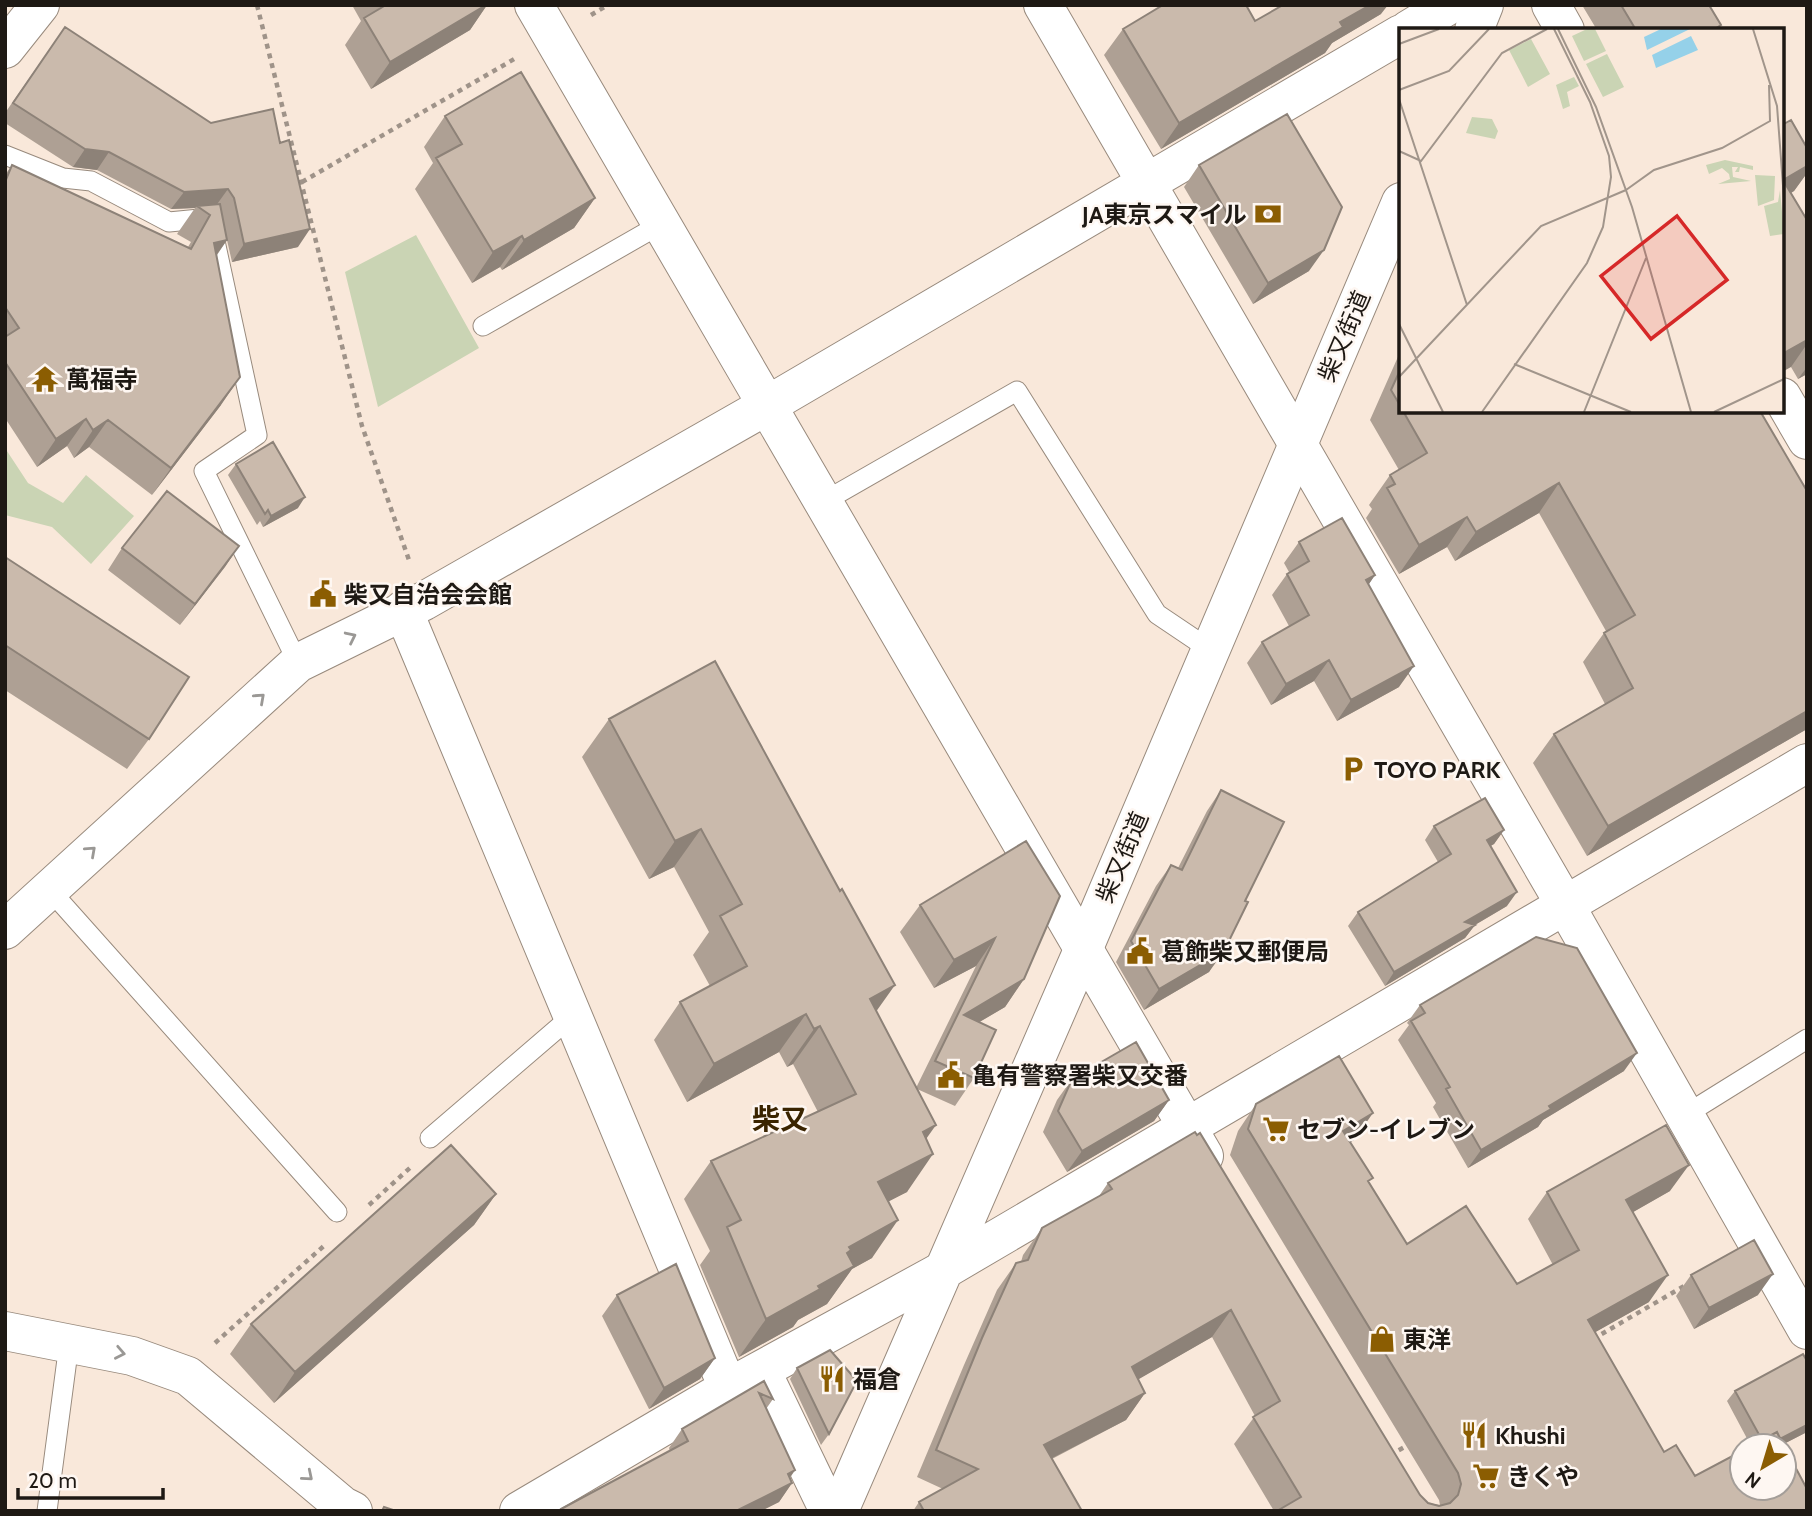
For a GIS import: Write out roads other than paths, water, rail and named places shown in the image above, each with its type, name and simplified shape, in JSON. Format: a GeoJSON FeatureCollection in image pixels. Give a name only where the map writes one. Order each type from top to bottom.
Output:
{"type":"FeatureCollection","features":[{"type":"Feature","properties":{"kind":"street"},"geometry":{"type":"LineString","coordinates":[[5,49],[40,5]]}},
{"type":"Feature","properties":{"kind":"street"},"geometry":{"type":"LineString","coordinates":[[1043,5],[1564,904],[1807,1330]]}},
{"type":"Feature","properties":{"kind":"street"},"geometry":{"type":"LineString","coordinates":[[1411,28],[1449,5]]}},
{"type":"Feature","properties":{"kind":"street"},"geometry":{"type":"LineString","coordinates":[[1475,28],[1484,5]]}},
{"type":"Feature","properties":{"kind":"street"},"geometry":{"type":"LineString","coordinates":[[1551,5],[1564,28]]}},
{"type":"Feature","properties":{"kind":"street"},"geometry":{"type":"LineString","coordinates":[[543,21],[1222,1185]]}},
{"type":"Feature","properties":{"kind":"street"},"geometry":{"type":"LineString","coordinates":[[5,930],[298,663],[413,606],[766,406],[1399,35]]}},
{"type":"Feature","properties":{"kind":"street","name":"柴又街道"},"geometry":{"type":"LineString","coordinates":[[839,1511],[1083,950],[1399,207]]}},
{"type":"Feature","properties":{"kind":"street"},"geometry":{"type":"LineString","coordinates":[[1784,400],[1807,440]]}},
{"type":"Feature","properties":{"kind":"street"},"geometry":{"type":"LineString","coordinates":[[413,606],[572,1016],[728,1388]]}},
{"type":"Feature","properties":{"kind":"street"},"geometry":{"type":"LineString","coordinates":[[519,1511],[728,1388],[942,1271],[1807,763]]}},
{"type":"Feature","properties":{"kind":"street"},"geometry":{"type":"LineString","coordinates":[[5,1331],[132,1356],[188,1376],[346,1509]]}},
{"type":"Feature","properties":{"kind":"street"},"geometry":{"type":"LineString","coordinates":[[761,1370],[829,1511]]}},
{"type":"Feature","properties":{"kind":"lane"},"geometry":{"type":"LineString","coordinates":[[5,155],[64,178],[91,181],[169,222],[210,218],[257,435],[204,471],[298,663]]}},
{"type":"Feature","properties":{"kind":"lane"},"geometry":{"type":"LineString","coordinates":[[483,326],[661,224]]}},
{"type":"Feature","properties":{"kind":"lane"},"geometry":{"type":"LineString","coordinates":[[823,502],[1017,391],[1157,614],[1209,649]]}},
{"type":"Feature","properties":{"kind":"lane"},"geometry":{"type":"LineString","coordinates":[[49,889],[337,1212]]}},
{"type":"Feature","properties":{"kind":"lane"},"geometry":{"type":"LineString","coordinates":[[430,1138],[572,1016]]}},
{"type":"Feature","properties":{"kind":"lane"},"geometry":{"type":"LineString","coordinates":[[1685,1115],[1807,1039]]}},
{"type":"Feature","properties":{"kind":"lane"},"geometry":{"type":"LineString","coordinates":[[47,1511],[69,1344]]}},
{"type":"Feature","properties":{"kind":"place","name":"JA東京スマイル"},"geometry":{"type":"Point","coordinates":[1268,214]}},
{"type":"Feature","properties":{"kind":"place","name":"萬福寺"},"geometry":{"type":"Point","coordinates":[45,379]}},
{"type":"Feature","properties":{"kind":"place","name":"柴又自治会会館"},"geometry":{"type":"Point","coordinates":[323,594]}},
{"type":"Feature","properties":{"kind":"place","name":"TOYO PARK"},"geometry":{"type":"Point","coordinates":[1353,769]}},
{"type":"Feature","properties":{"kind":"place","name":"葛飾柴又郵便局"},"geometry":{"type":"Point","coordinates":[1140,951]}},
{"type":"Feature","properties":{"kind":"place","name":"亀有警察署柴又交番"},"geometry":{"type":"Point","coordinates":[951,1075]}},
{"type":"Feature","properties":{"kind":"place","name":"セブン-イレブン"},"geometry":{"type":"Point","coordinates":[1276,1129]}},
{"type":"Feature","properties":{"kind":"place","name":"東洋"},"geometry":{"type":"Point","coordinates":[1382,1339]}},
{"type":"Feature","properties":{"kind":"place","name":"福倉"},"geometry":{"type":"Point","coordinates":[832,1379]}},
{"type":"Feature","properties":{"kind":"place","name":"Khushi"},"geometry":{"type":"Point","coordinates":[1474,1435]}},
{"type":"Feature","properties":{"kind":"place","name":"きくや"},"geometry":{"type":"Point","coordinates":[1486,1476]}},
{"type":"Feature","properties":{"kind":"district","name":"柴又"},"geometry":{"type":"Point","coordinates":[780,1119]}}]}
